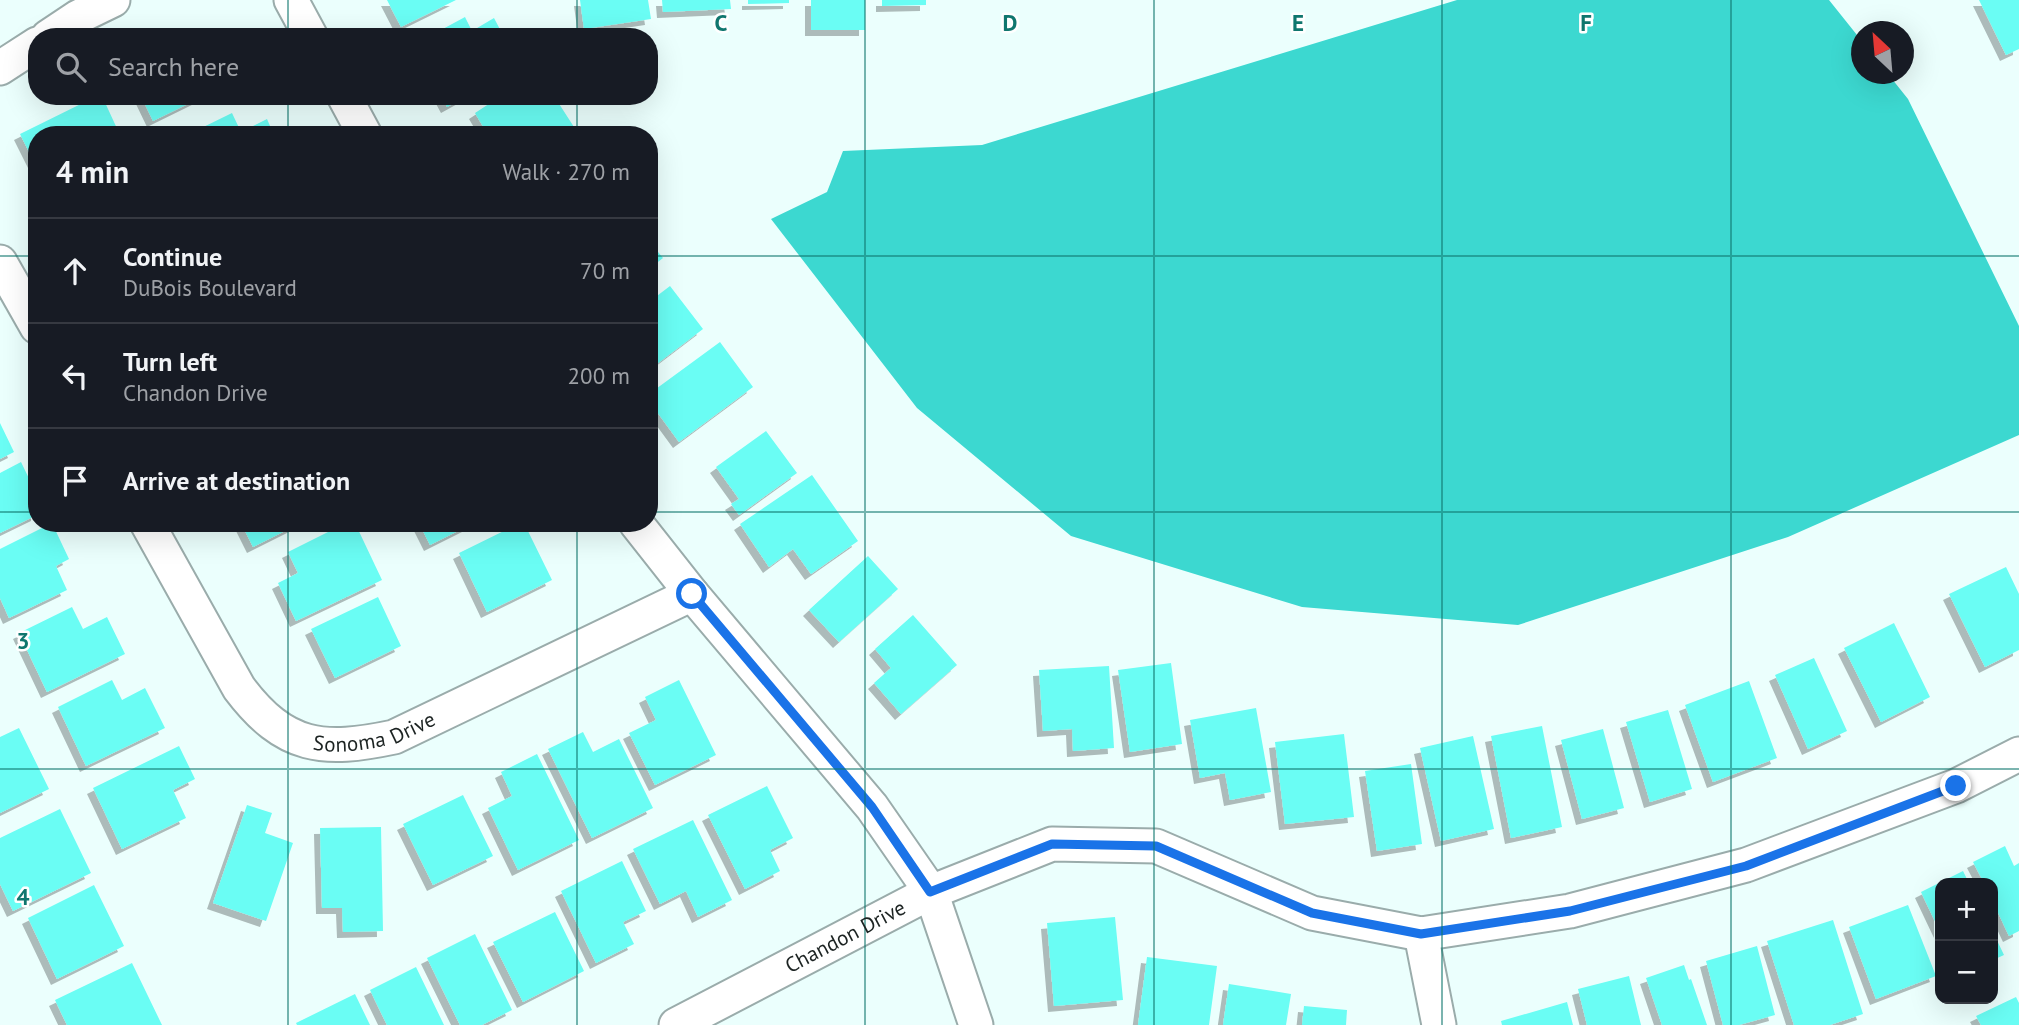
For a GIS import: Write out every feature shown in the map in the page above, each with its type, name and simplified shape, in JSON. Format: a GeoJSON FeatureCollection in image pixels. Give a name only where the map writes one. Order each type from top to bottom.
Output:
{"type":"FeatureCollection","features":[{"type":"Feature","properties":{"kind":"street"},"geometry":{"type":"LineString","coordinates":[[62,28],[113,0]]}},
{"type":"Feature","properties":{"kind":"street"},"geometry":{"type":"LineString","coordinates":[[291,0],[307,28]]}},
{"type":"Feature","properties":{"kind":"street"},"geometry":{"type":"LineString","coordinates":[[0,68],[28,50]]}},
{"type":"Feature","properties":{"kind":"street"},"geometry":{"type":"LineString","coordinates":[[349,105],[360,126]]}},
{"type":"Feature","properties":{"kind":"street"},"geometry":{"type":"LineString","coordinates":[[0,262],[28,311]]}},
{"type":"Feature","properties":{"kind":"street","name":"Sonoma Drive"},"geometry":{"type":"LineString","coordinates":[[151,532],[239,688],[254,709],[299,739],[324,745],[354,746],[394,737],[692,594]]}},
{"type":"Feature","properties":{"kind":"street"},"geometry":{"type":"LineString","coordinates":[[643,532],[872,807],[930,892],[976,1025]]}},
{"type":"Feature","properties":{"kind":"street","name":"Chandon Drive"},"geometry":{"type":"LineString","coordinates":[[676,1025],[930,892],[1052,844],[1156,846],[1312,913],[1421,934],[1570,911],[1746,866],[1956,786],[2019,754]]}},
{"type":"Feature","properties":{"kind":"street"},"geometry":{"type":"LineString","coordinates":[[1421,934],[1438,1025]]}},
{"type":"Feature","properties":{"kind":"water"},"geometry":{"type":"Polygon","coordinates":[[[1457,0],[1829,0],[1851,28],[1851,84],[1896,84],[1908,99],[2019,326],[2019,435],[1788,537],[1518,625],[1302,607],[1071,536],[917,408],[771,219],[827,192],[843,151],[982,145],[1457,0]]]}},
{"type":"Feature","properties":{"kind":"building"},"geometry":{"type":"Polygon","coordinates":[[[387,0],[456,0],[401,27],[387,0]]]}},
{"type":"Feature","properties":{"kind":"building"},"geometry":{"type":"Polygon","coordinates":[[[580,0],[648,0],[651,19],[584,28],[580,0]]]}},
{"type":"Feature","properties":{"kind":"building"},"geometry":{"type":"Polygon","coordinates":[[[662,0],[730,0],[731,9],[663,12],[662,0]]]}},
{"type":"Feature","properties":{"kind":"building"},"geometry":{"type":"Polygon","coordinates":[[[748,0],[789,0],[789,3],[748,4],[748,0]]]}},
{"type":"Feature","properties":{"kind":"building"},"geometry":{"type":"Polygon","coordinates":[[[811,0],[865,0],[865,30],[811,30],[811,0]]]}},
{"type":"Feature","properties":{"kind":"building"},"geometry":{"type":"Polygon","coordinates":[[[882,0],[926,0],[926,5],[882,6],[882,0]]]}},
{"type":"Feature","properties":{"kind":"building"},"geometry":{"type":"Polygon","coordinates":[[[1979,0],[2019,0],[2019,49],[2006,55],[1979,0]]]}},
{"type":"Feature","properties":{"kind":"building"},"geometry":{"type":"Polygon","coordinates":[[[465,17],[470,28],[445,28],[465,17]]]}},
{"type":"Feature","properties":{"kind":"building"},"geometry":{"type":"Polygon","coordinates":[[[494,18],[499,28],[477,28],[494,18]]]}},
{"type":"Feature","properties":{"kind":"building"},"geometry":{"type":"Polygon","coordinates":[[[79,105],[106,105],[116,126],[36,126],[79,105]]]}},
{"type":"Feature","properties":{"kind":"building"},"geometry":{"type":"Polygon","coordinates":[[[145,105],[186,105],[153,121],[145,105]]]}},
{"type":"Feature","properties":{"kind":"building"},"geometry":{"type":"Polygon","coordinates":[[[487,105],[560,105],[573,126],[483,126],[475,113],[487,105]]]}},
{"type":"Feature","properties":{"kind":"building"},"geometry":{"type":"Polygon","coordinates":[[[232,113],[238,126],[205,126],[232,113]]]}},
{"type":"Feature","properties":{"kind":"building"},"geometry":{"type":"Polygon","coordinates":[[[267,119],[270,126],[253,126],[267,119]]]}},
{"type":"Feature","properties":{"kind":"building"},"geometry":{"type":"Polygon","coordinates":[[[28,130],[28,150],[20,134],[28,130]]]}},
{"type":"Feature","properties":{"kind":"building"},"geometry":{"type":"Polygon","coordinates":[[[670,286],[703,329],[658,363],[658,295],[670,286]]]}},
{"type":"Feature","properties":{"kind":"building"},"geometry":{"type":"Polygon","coordinates":[[[720,342],[753,387],[679,442],[658,413],[658,387],[720,342]]]}},
{"type":"Feature","properties":{"kind":"building"},"geometry":{"type":"Polygon","coordinates":[[[0,423],[14,452],[0,459],[0,423]]]}},
{"type":"Feature","properties":{"kind":"building"},"geometry":{"type":"Polygon","coordinates":[[[766,431],[797,473],[739,515],[731,504],[739,499],[716,467],[766,431]]]}},
{"type":"Feature","properties":{"kind":"building"},"geometry":{"type":"Polygon","coordinates":[[[21,462],[28,476],[28,519],[0,533],[0,473],[21,462]]]}},
{"type":"Feature","properties":{"kind":"building"},"geometry":{"type":"Polygon","coordinates":[[[812,475],[858,541],[811,574],[793,549],[769,567],[740,524],[812,475]]]}},
{"type":"Feature","properties":{"kind":"building"},"geometry":{"type":"Polygon","coordinates":[[[34,532],[56,532],[69,559],[56,566],[67,590],[9,618],[0,598],[0,549],[34,532]]]}},
{"type":"Feature","properties":{"kind":"building"},"geometry":{"type":"Polygon","coordinates":[[[246,532],[283,532],[253,547],[246,532]]]}},
{"type":"Feature","properties":{"kind":"building"},"geometry":{"type":"Polygon","coordinates":[[[328,532],[359,532],[382,580],[296,621],[278,583],[298,573],[288,552],[328,532]]]}},
{"type":"Feature","properties":{"kind":"building"},"geometry":{"type":"Polygon","coordinates":[[[424,532],[456,532],[430,545],[424,532]]]}},
{"type":"Feature","properties":{"kind":"building"},"geometry":{"type":"Polygon","coordinates":[[[502,532],[528,532],[552,580],[487,612],[459,553],[502,532]]]}},
{"type":"Feature","properties":{"kind":"building"},"geometry":{"type":"Polygon","coordinates":[[[868,556],[898,589],[839,642],[809,610],[868,556]]]}},
{"type":"Feature","properties":{"kind":"building"},"geometry":{"type":"Polygon","coordinates":[[[2006,567],[2019,594],[2019,650],[1985,667],[1949,594],[2006,567]]]}},
{"type":"Feature","properties":{"kind":"building"},"geometry":{"type":"Polygon","coordinates":[[[378,597],[401,646],[335,678],[311,629],[378,597]]]}},
{"type":"Feature","properties":{"kind":"building"},"geometry":{"type":"Polygon","coordinates":[[[72,607],[83,629],[107,617],[125,654],[47,692],[19,633],[72,607]]]}},
{"type":"Feature","properties":{"kind":"building"},"geometry":{"type":"Polygon","coordinates":[[[913,615],[957,665],[901,714],[874,683],[891,668],[875,649],[913,615]]]}},
{"type":"Feature","properties":{"kind":"building"},"geometry":{"type":"Polygon","coordinates":[[[1894,623],[1930,697],[1881,722],[1844,648],[1894,623]]]}},
{"type":"Feature","properties":{"kind":"building"},"geometry":{"type":"Polygon","coordinates":[[[1814,658],[1847,731],[1808,749],[1775,675],[1814,658]]]}},
{"type":"Feature","properties":{"kind":"building"},"geometry":{"type":"Polygon","coordinates":[[[1171,663],[1182,744],[1130,752],[1118,670],[1171,663]]]}},
{"type":"Feature","properties":{"kind":"building"},"geometry":{"type":"Polygon","coordinates":[[[1109,666],[1114,748],[1073,751],[1072,729],[1043,731],[1039,670],[1109,666]]]}},
{"type":"Feature","properties":{"kind":"building"},"geometry":{"type":"Polygon","coordinates":[[[112,680],[122,700],[145,688],[165,728],[86,766],[58,707],[112,680]]]}},
{"type":"Feature","properties":{"kind":"building"},"geometry":{"type":"Polygon","coordinates":[[[679,680],[716,755],[655,785],[629,733],[656,720],[645,697],[679,680]]]}},
{"type":"Feature","properties":{"kind":"building"},"geometry":{"type":"Polygon","coordinates":[[[1749,681],[1777,758],[1713,782],[1685,705],[1749,681]]]}},
{"type":"Feature","properties":{"kind":"building"},"geometry":{"type":"Polygon","coordinates":[[[1256,708],[1271,792],[1230,800],[1225,773],[1200,778],[1190,720],[1256,708]]]}},
{"type":"Feature","properties":{"kind":"building"},"geometry":{"type":"Polygon","coordinates":[[[1668,710],[1692,789],[1650,802],[1626,722],[1668,710]]]}},
{"type":"Feature","properties":{"kind":"building"},"geometry":{"type":"Polygon","coordinates":[[[1542,726],[1562,827],[1511,838],[1491,736],[1542,726]]]}},
{"type":"Feature","properties":{"kind":"building"},"geometry":{"type":"Polygon","coordinates":[[[19,728],[49,789],[0,813],[0,737],[19,728]]]}},
{"type":"Feature","properties":{"kind":"building"},"geometry":{"type":"Polygon","coordinates":[[[1603,729],[1624,808],[1582,819],[1561,740],[1603,729]]]}},
{"type":"Feature","properties":{"kind":"building"},"geometry":{"type":"Polygon","coordinates":[[[583,732],[593,752],[619,739],[653,808],[592,838],[548,749],[583,732]]]}},
{"type":"Feature","properties":{"kind":"building"},"geometry":{"type":"Polygon","coordinates":[[[1344,734],[1354,817],[1285,824],[1275,742],[1344,734]]]}},
{"type":"Feature","properties":{"kind":"building"},"geometry":{"type":"Polygon","coordinates":[[[1473,736],[1494,829],[1441,841],[1420,748],[1473,736]]]}},
{"type":"Feature","properties":{"kind":"building"},"geometry":{"type":"Polygon","coordinates":[[[179,746],[195,779],[173,790],[186,818],[122,849],[93,788],[179,746]]]}},
{"type":"Feature","properties":{"kind":"building"},"geometry":{"type":"Polygon","coordinates":[[[537,754],[579,840],[518,870],[488,808],[512,796],[501,772],[537,754]]]}},
{"type":"Feature","properties":{"kind":"building"},"geometry":{"type":"Polygon","coordinates":[[[1411,764],[1422,844],[1377,851],[1365,771],[1411,764]]]}},
{"type":"Feature","properties":{"kind":"building"},"geometry":{"type":"Polygon","coordinates":[[[767,786],[793,838],[770,850],[780,871],[745,889],[708,815],[767,786]]]}},
{"type":"Feature","properties":{"kind":"building"},"geometry":{"type":"Polygon","coordinates":[[[463,795],[493,856],[433,885],[403,824],[463,795]]]}},
{"type":"Feature","properties":{"kind":"building"},"geometry":{"type":"Polygon","coordinates":[[[247,805],[272,813],[265,833],[293,843],[266,921],[213,903],[247,805]]]}},
{"type":"Feature","properties":{"kind":"building"},"geometry":{"type":"Polygon","coordinates":[[[60,809],[91,873],[13,911],[0,884],[0,838],[60,809]]]}},
{"type":"Feature","properties":{"kind":"building"},"geometry":{"type":"Polygon","coordinates":[[[693,820],[732,900],[698,917],[686,891],[660,904],[633,849],[693,820]]]}},
{"type":"Feature","properties":{"kind":"building"},"geometry":{"type":"Polygon","coordinates":[[[381,827],[383,931],[343,932],[342,908],[322,908],[320,828],[381,827]]]}},
{"type":"Feature","properties":{"kind":"building"},"geometry":{"type":"Polygon","coordinates":[[[2005,846],[2014,866],[2019,863],[2019,931],[2009,936],[1998,913],[1998,878],[1981,878],[1973,862],[2005,846]]]}},
{"type":"Feature","properties":{"kind":"building"},"geometry":{"type":"Polygon","coordinates":[[[622,861],[646,911],[623,922],[634,944],[596,963],[561,891],[622,861]]]}},
{"type":"Feature","properties":{"kind":"building"},"geometry":{"type":"Polygon","coordinates":[[[1963,871],[1966,878],[1949,878],[1963,871]]]}},
{"type":"Feature","properties":{"kind":"building"},"geometry":{"type":"Polygon","coordinates":[[[94,885],[124,946],[57,979],[28,918],[94,885]]]}},
{"type":"Feature","properties":{"kind":"building"},"geometry":{"type":"Polygon","coordinates":[[[1935,885],[1935,921],[1921,892],[1935,885]]]}},
{"type":"Feature","properties":{"kind":"building"},"geometry":{"type":"Polygon","coordinates":[[[1908,905],[1935,976],[1876,999],[1849,927],[1908,905]]]}},
{"type":"Feature","properties":{"kind":"building"},"geometry":{"type":"Polygon","coordinates":[[[555,912],[584,971],[523,1002],[493,942],[555,912]]]}},
{"type":"Feature","properties":{"kind":"building"},"geometry":{"type":"Polygon","coordinates":[[[1115,917],[1123,1000],[1054,1006],[1047,923],[1115,917]]]}},
{"type":"Feature","properties":{"kind":"building"},"geometry":{"type":"Polygon","coordinates":[[[1833,920],[1863,1014],[1830,1025],[1794,1025],[1767,941],[1833,920]]]}},
{"type":"Feature","properties":{"kind":"building"},"geometry":{"type":"Polygon","coordinates":[[[475,934],[512,1010],[482,1025],[460,1025],[427,958],[475,934]]]}},
{"type":"Feature","properties":{"kind":"building"},"geometry":{"type":"Polygon","coordinates":[[[1998,942],[2004,955],[1998,958],[1998,942]]]}},
{"type":"Feature","properties":{"kind":"building"},"geometry":{"type":"Polygon","coordinates":[[[1757,946],[1775,1015],[1739,1025],[1723,1025],[1706,961],[1757,946]]]}},
{"type":"Feature","properties":{"kind":"building"},"geometry":{"type":"Polygon","coordinates":[[[1147,957],[1217,966],[1209,1025],[1138,1025],[1147,957]]]}},
{"type":"Feature","properties":{"kind":"building"},"geometry":{"type":"Polygon","coordinates":[[[132,963],[162,1025],[67,1025],[55,1000],[132,963]]]}},
{"type":"Feature","properties":{"kind":"building"},"geometry":{"type":"Polygon","coordinates":[[[1684,965],[1707,1025],[1662,1025],[1646,978],[1684,965]]]}},
{"type":"Feature","properties":{"kind":"building"},"geometry":{"type":"Polygon","coordinates":[[[416,967],[444,1025],[387,1025],[370,990],[416,967]]]}},
{"type":"Feature","properties":{"kind":"building"},"geometry":{"type":"Polygon","coordinates":[[[1629,976],[1641,1025],[1587,1025],[1578,989],[1629,976]]]}},
{"type":"Feature","properties":{"kind":"building"},"geometry":{"type":"Polygon","coordinates":[[[1229,984],[1291,994],[1286,1025],[1223,1025],[1229,984]]]}},
{"type":"Feature","properties":{"kind":"building"},"geometry":{"type":"Polygon","coordinates":[[[355,994],[370,1025],[297,1025],[296,1023],[355,994]]]}},
{"type":"Feature","properties":{"kind":"building"},"geometry":{"type":"Polygon","coordinates":[[[2016,997],[2019,1003],[2019,1025],[1981,1025],[1976,1016],[2016,997]]]}},
{"type":"Feature","properties":{"kind":"building"},"geometry":{"type":"Polygon","coordinates":[[[1567,1002],[1573,1025],[1502,1025],[1501,1021],[1567,1002]]]}},
{"type":"Feature","properties":{"kind":"building"},"geometry":{"type":"Polygon","coordinates":[[[1304,1006],[1347,1010],[1346,1025],[1302,1025],[1304,1006]]]}},
{"type":"Feature","properties":{"kind":"route"},"geometry":{"type":"LineString","coordinates":[[692,594],[872,807],[930,892],[1052,844],[1156,846],[1312,913],[1421,934],[1570,911],[1746,866],[1956,786]]}}]}
